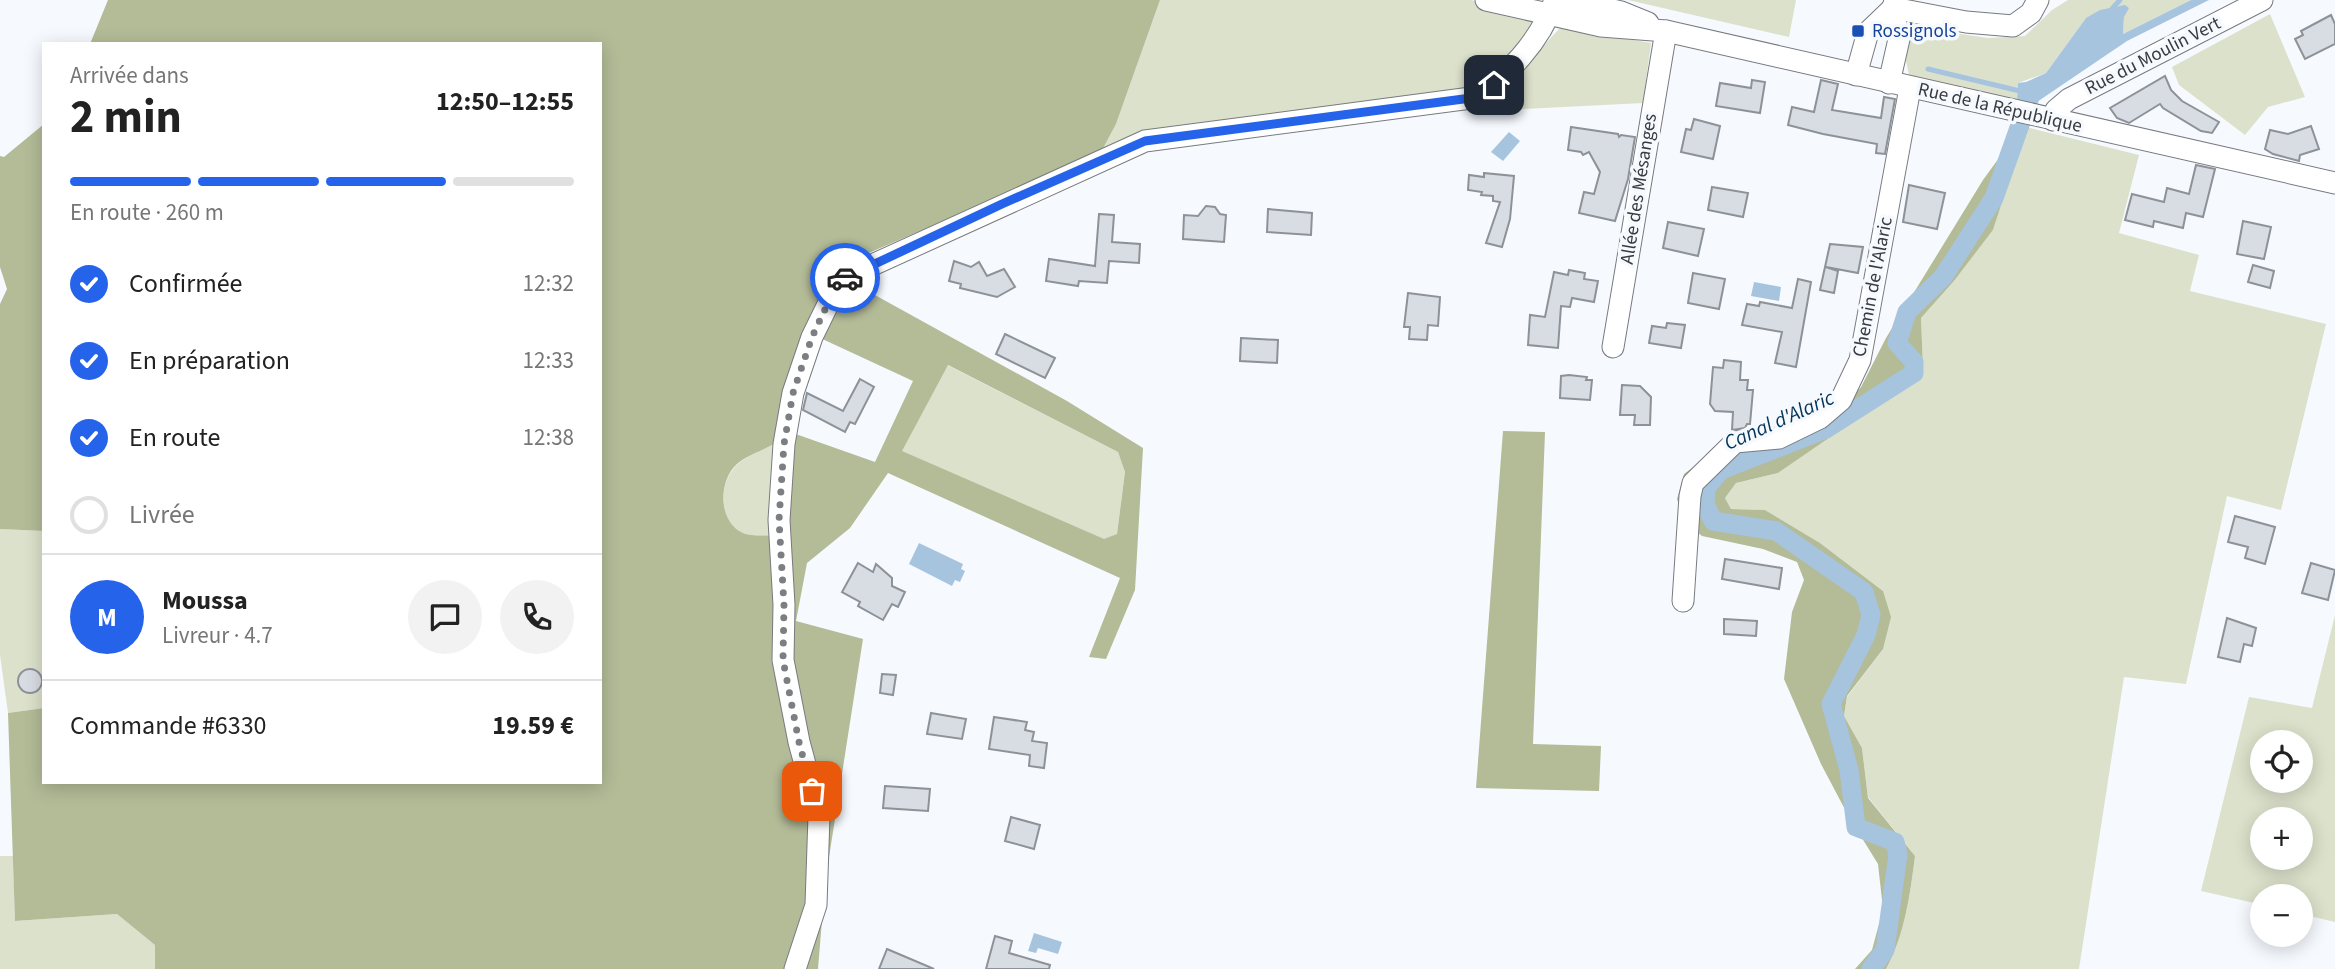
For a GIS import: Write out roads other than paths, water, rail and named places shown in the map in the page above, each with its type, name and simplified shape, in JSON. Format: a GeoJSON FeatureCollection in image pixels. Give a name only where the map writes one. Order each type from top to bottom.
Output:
{"type":"FeatureCollection","features":[{"type":"Feature","properties":{"kind":"street"},"geometry":{"type":"LineString","coordinates":[[1486,0],[1553,7],[1601,26],[1666,31]]}},
{"type":"Feature","properties":{"kind":"street"},"geometry":{"type":"LineString","coordinates":[[1571,0],[1621,12],[1666,31]]}},
{"type":"Feature","properties":{"kind":"street"},"geometry":{"type":"LineString","coordinates":[[1894,4],[1966,22],[2013,26],[2031,13],[2038,0]]}},
{"type":"Feature","properties":{"kind":"street","name":"Rue du Moulin Vert"},"geometry":{"type":"LineString","coordinates":[[2047,118],[2069,99],[2262,0]]}},
{"type":"Feature","properties":{"kind":"street"},"geometry":{"type":"LineString","coordinates":[[1856,75],[1868,32],[1894,4]]}},
{"type":"Feature","properties":{"kind":"street"},"geometry":{"type":"LineString","coordinates":[[1889,83],[1899,39],[1894,4]]}},
{"type":"Feature","properties":{"kind":"street"},"geometry":{"type":"LineString","coordinates":[[795,969],[816,905],[819,816],[799,742],[783,660],[780,494],[784,444],[793,393],[812,337],[835,288],[846,277],[1145,141],[1471,98],[1494,85],[1536,39],[1553,7]]}},
{"type":"Feature","properties":{"kind":"street","name":"Rue de la République"},"geometry":{"type":"LineString","coordinates":[[1666,31],[2335,183]]}},
{"type":"Feature","properties":{"kind":"street","name":"Allée des Mésanges"},"geometry":{"type":"LineString","coordinates":[[1613,347],[1666,31]]}},
{"type":"Feature","properties":{"kind":"street","name":"Chemin de l'Alaric"},"geometry":{"type":"LineString","coordinates":[[1683,601],[1693,483],[1735,442],[1779,438],[1820,418],[1841,400],[1860,360],[1910,88]]}},
{"type":"Feature","properties":{"kind":"water"},"geometry":{"type":"Polygon","coordinates":[[[2191,0],[2209,0],[2127,41],[2034,104],[2017,100],[2018,83],[2046,73],[2086,18],[2100,10],[2125,5],[2129,8],[2124,17],[2123,34],[2191,0]]]}},
{"type":"Feature","properties":{"kind":"water"},"geometry":{"type":"Polygon","coordinates":[[[2012,124],[2026,127],[2018,153],[2011,152],[2007,147],[2012,124]]]}},
{"type":"Feature","properties":{"kind":"water"},"geometry":{"type":"Polygon","coordinates":[[[1509,132],[1520,141],[1503,161],[1491,152],[1509,132]]]}},
{"type":"Feature","properties":{"kind":"water"},"geometry":{"type":"Polygon","coordinates":[[[1754,282],[1781,287],[1779,301],[1751,296],[1754,282]]]}},
{"type":"Feature","properties":{"kind":"water"},"geometry":{"type":"Polygon","coordinates":[[[919,543],[963,564],[961,569],[965,571],[960,582],[955,580],[952,586],[909,564],[919,543]]]}},
{"type":"Feature","properties":{"kind":"water"},"geometry":{"type":"Polygon","coordinates":[[[1034,933],[1062,942],[1058,954],[1038,948],[1036,953],[1028,951],[1034,933]]]}},
{"type":"Feature","properties":{"kind":"waterway","name":"Canal d'Alaric"},"geometry":{"type":"LineString","coordinates":[[2110,11],[2120,0]]}},
{"type":"Feature","properties":{"kind":"waterway"},"geometry":{"type":"LineString","coordinates":[[1928,69],[2024,92]]}},
{"type":"Feature","properties":{"kind":"waterway","name":"Canal d'Alaric"},"geometry":{"type":"LineString","coordinates":[[1871,969],[1885,950],[1898,854],[1895,842],[1856,827],[1849,770],[1831,704],[1866,635],[1871,615],[1864,592],[1776,531],[1713,521],[1705,504],[1706,488],[1721,470],[1826,429],[1914,373],[1914,362],[1897,343],[1907,312],[1943,277],[1994,198],[2030,97]]}},
{"type":"Feature","properties":{"kind":"place","name":"Rossignols"},"geometry":{"type":"Point","coordinates":[1858,31]}}]}
